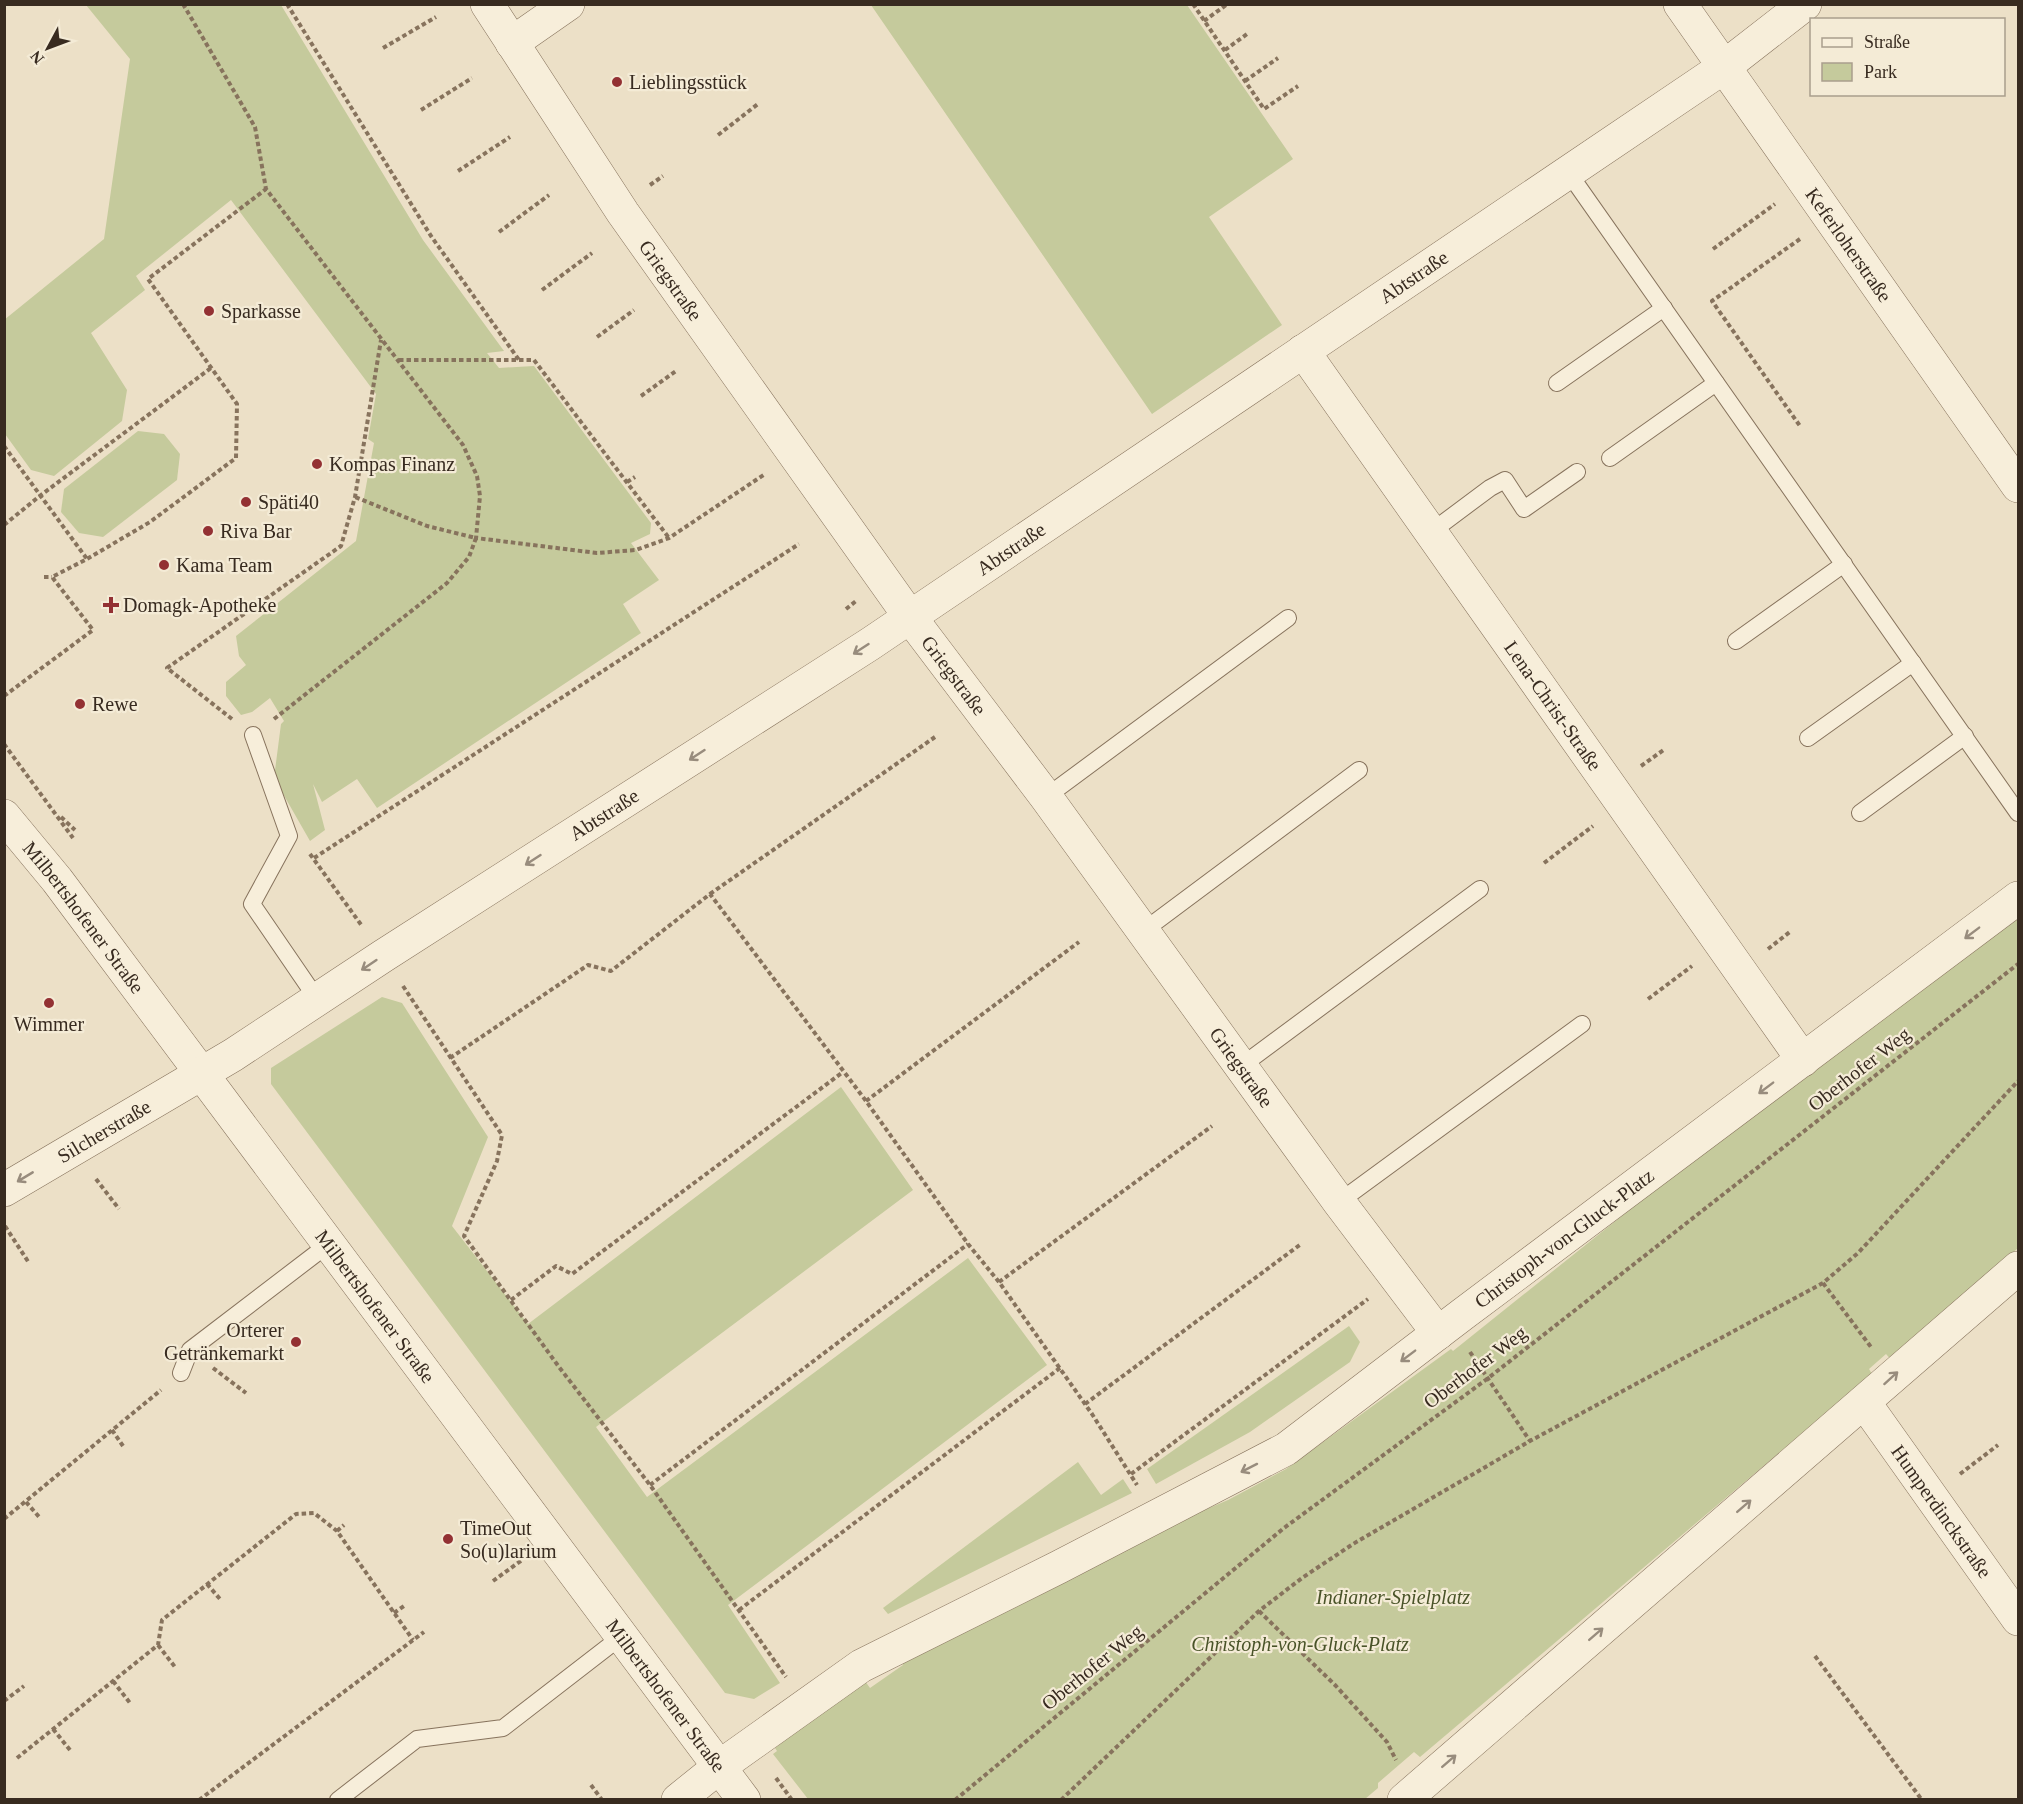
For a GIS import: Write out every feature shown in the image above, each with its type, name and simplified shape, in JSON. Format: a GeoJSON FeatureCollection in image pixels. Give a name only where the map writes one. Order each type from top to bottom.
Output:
{"type":"FeatureCollection","features":[{"type":"Feature","properties":{"kind":"street","name":"Griegstraße"},"geometry":{"type":"LineString","coordinates":[[488,4],[623,213],[910,617],[1046,797],[1339,1202],[1452,1340]]}},
{"type":"Feature","properties":{"kind":"street"},"geometry":{"type":"LineString","coordinates":[[512,43],[568,4]]}},
{"type":"Feature","properties":{"kind":"street","name":"Keferloherstraße"},"geometry":{"type":"LineString","coordinates":[[1680,4],[2019,486]]}},
{"type":"Feature","properties":{"kind":"street","name":"Abtstraße"},"geometry":{"type":"LineString","coordinates":[[203,1074],[910,617],[1724,67],[1805,4]]}},
{"type":"Feature","properties":{"kind":"street","name":"Lena-Christ-Straße"},"geometry":{"type":"LineString","coordinates":[[1303,351],[1803,1060]]}},
{"type":"Feature","properties":{"kind":"street","name":"Milbertshofener Straße"},"geometry":{"type":"LineString","coordinates":[[4,816],[57,880],[203,1074],[744,1800]]}},
{"type":"Feature","properties":{"kind":"street","name":"Christoph-von-Gluck-Platz"},"geometry":{"type":"LineString","coordinates":[[678,1800],[719,1767],[861,1666],[1286,1449],[1452,1340],[1803,1060],[2019,898]]}},
{"type":"Feature","properties":{"kind":"street","name":"Silcherstraße"},"geometry":{"type":"LineString","coordinates":[[4,1190],[175,1088],[203,1074]]}},
{"type":"Feature","properties":{"kind":"street"},"geometry":{"type":"LineString","coordinates":[[1413,1797],[2019,1268]]}},
{"type":"Feature","properties":{"kind":"street","name":"Humperdinckstraße"},"geometry":{"type":"LineString","coordinates":[[1864,1402],[2019,1619]]}},
{"type":"Feature","properties":{"kind":"lane"},"geometry":{"type":"LineString","coordinates":[[1568,172],[2019,813]]}},
{"type":"Feature","properties":{"kind":"lane"},"geometry":{"type":"LineString","coordinates":[[1557,383],[1664,308]]}},
{"type":"Feature","properties":{"kind":"lane"},"geometry":{"type":"LineString","coordinates":[[1610,458],[1716,382]]}},
{"type":"Feature","properties":{"kind":"lane"},"geometry":{"type":"LineString","coordinates":[[1431,532],[1504,480],[1524,509],[1577,472]]}},
{"type":"Feature","properties":{"kind":"lane"},"geometry":{"type":"LineString","coordinates":[[1736,641],[1844,564]]}},
{"type":"Feature","properties":{"kind":"lane"},"geometry":{"type":"LineString","coordinates":[[1046,797],[1288,618]]}},
{"type":"Feature","properties":{"kind":"lane"},"geometry":{"type":"LineString","coordinates":[[1808,738],[1913,663]]}},
{"type":"Feature","properties":{"kind":"lane"},"geometry":{"type":"LineString","coordinates":[[253,735],[289,836],[252,903],[317,999]]}},
{"type":"Feature","properties":{"kind":"lane"},"geometry":{"type":"LineString","coordinates":[[1860,813],[1965,736]]}},
{"type":"Feature","properties":{"kind":"lane"},"geometry":{"type":"LineString","coordinates":[[1142,932],[1359,770]]}},
{"type":"Feature","properties":{"kind":"lane"},"geometry":{"type":"LineString","coordinates":[[1240,1067],[1480,889]]}},
{"type":"Feature","properties":{"kind":"lane"},"geometry":{"type":"LineString","coordinates":[[1339,1202],[1582,1024]]}},
{"type":"Feature","properties":{"kind":"lane"},"geometry":{"type":"LineString","coordinates":[[181,1373],[190,1350],[330,1243]]}},
{"type":"Feature","properties":{"kind":"lane"},"geometry":{"type":"LineString","coordinates":[[338,1800],[417,1739],[503,1728],[622,1636]]}},
{"type":"Feature","properties":{"kind":"path"},"geometry":{"type":"LineString","coordinates":[[183,4],[255,127],[266,189],[463,445],[477,476],[480,496],[476,538],[469,557],[447,583],[253,735],[167,668],[341,546],[355,497],[381,340]]}},
{"type":"Feature","properties":{"kind":"path"},"geometry":{"type":"LineString","coordinates":[[287,4],[431,236],[519,360]]}},
{"type":"Feature","properties":{"kind":"path"},"geometry":{"type":"LineString","coordinates":[[1193,4],[1264,109],[1298,86]]}},
{"type":"Feature","properties":{"kind":"path"},"geometry":{"type":"LineString","coordinates":[[1204,21],[1226,6]]}},
{"type":"Feature","properties":{"kind":"path"},"geometry":{"type":"LineString","coordinates":[[383,48],[436,17]]}},
{"type":"Feature","properties":{"kind":"path"},"geometry":{"type":"LineString","coordinates":[[1225,50],[1247,34]]}},
{"type":"Feature","properties":{"kind":"path"},"geometry":{"type":"LineString","coordinates":[[1245,81],[1278,58]]}},
{"type":"Feature","properties":{"kind":"path"},"geometry":{"type":"LineString","coordinates":[[421,110],[472,78]]}},
{"type":"Feature","properties":{"kind":"path"},"geometry":{"type":"LineString","coordinates":[[718,135],[758,104]]}},
{"type":"Feature","properties":{"kind":"path"},"geometry":{"type":"LineString","coordinates":[[458,171],[510,137]]}},
{"type":"Feature","properties":{"kind":"path"},"geometry":{"type":"LineString","coordinates":[[650,185],[663,176]]}},
{"type":"Feature","properties":{"kind":"path"},"geometry":{"type":"LineString","coordinates":[[1713,249],[1804,183]]}},
{"type":"Feature","properties":{"kind":"path"},"geometry":{"type":"LineString","coordinates":[[44,577],[52,577],[87,559],[150,522],[236,458],[237,404],[148,279],[266,189]]}},
{"type":"Feature","properties":{"kind":"path"},"geometry":{"type":"LineString","coordinates":[[499,232],[549,195]]}},
{"type":"Feature","properties":{"kind":"path"},"geometry":{"type":"LineString","coordinates":[[1800,426],[1712,301],[1830,218]]}},
{"type":"Feature","properties":{"kind":"path"},"geometry":{"type":"LineString","coordinates":[[543,290],[592,253]]}},
{"type":"Feature","properties":{"kind":"path"},"geometry":{"type":"LineString","coordinates":[[597,337],[634,310]]}},
{"type":"Feature","properties":{"kind":"path"},"geometry":{"type":"LineString","coordinates":[[398,360],[534,360],[669,538]]}},
{"type":"Feature","properties":{"kind":"path"},"geometry":{"type":"LineString","coordinates":[[4,525],[211,368]]}},
{"type":"Feature","properties":{"kind":"path"},"geometry":{"type":"LineString","coordinates":[[641,396],[676,371]]}},
{"type":"Feature","properties":{"kind":"path"},"geometry":{"type":"LineString","coordinates":[[4,446],[87,559]]}},
{"type":"Feature","properties":{"kind":"path"},"geometry":{"type":"LineString","coordinates":[[355,497],[427,526],[476,538],[597,553],[636,550],[669,538],[794,455]]}},
{"type":"Feature","properties":{"kind":"path"},"geometry":{"type":"LineString","coordinates":[[627,482],[635,477]]}},
{"type":"Feature","properties":{"kind":"path"},"geometry":{"type":"LineString","coordinates":[[314,858],[799,544]]}},
{"type":"Feature","properties":{"kind":"path"},"geometry":{"type":"LineString","coordinates":[[4,696],[93,630],[52,577]]}},
{"type":"Feature","properties":{"kind":"path"},"geometry":{"type":"LineString","coordinates":[[450,1058],[588,965],[611,970],[710,894],[935,737]]}},
{"type":"Feature","properties":{"kind":"path"},"geometry":{"type":"LineString","coordinates":[[54,811],[75,830]]}},
{"type":"Feature","properties":{"kind":"path"},"geometry":{"type":"LineString","coordinates":[[1544,863],[1587,831]]}},
{"type":"Feature","properties":{"kind":"path"},"geometry":{"type":"LineString","coordinates":[[289,836],[314,858],[383,956],[502,1135],[497,1161],[464,1236],[559,1367],[651,1485],[806,1704]]}},
{"type":"Feature","properties":{"kind":"path"},"geometry":{"type":"LineString","coordinates":[[710,894],[866,1101],[968,1244],[999,1282],[1085,1404],[1156,1516]]}},
{"type":"Feature","properties":{"kind":"path"},"geometry":{"type":"LineString","coordinates":[[866,1101],[1079,942]]}},
{"type":"Feature","properties":{"kind":"path","name":"Oberhofer Weg"},"geometry":{"type":"LineString","coordinates":[[955,1800],[1284,1528],[1487,1379],[2019,964]]}},
{"type":"Feature","properties":{"kind":"path"},"geometry":{"type":"LineString","coordinates":[[1648,999],[1685,970]]}},
{"type":"Feature","properties":{"kind":"path"},"geometry":{"type":"LineString","coordinates":[[511,1300],[556,1266],[572,1274],[843,1072]]}},
{"type":"Feature","properties":{"kind":"path"},"geometry":{"type":"LineString","coordinates":[[1061,1800],[1259,1611],[1302,1578],[1353,1544],[1530,1441],[1823,1283],[1858,1253],[2019,1081]]}},
{"type":"Feature","properties":{"kind":"path"},"geometry":{"type":"LineString","coordinates":[[999,1282],[1212,1126]]}},
{"type":"Feature","properties":{"kind":"path"},"geometry":{"type":"LineString","coordinates":[[91,1173],[119,1209]]}},
{"type":"Feature","properties":{"kind":"path"},"geometry":{"type":"LineString","coordinates":[[4,1226],[29,1263]]}},
{"type":"Feature","properties":{"kind":"path"},"geometry":{"type":"LineString","coordinates":[[651,1485],[968,1244]]}},
{"type":"Feature","properties":{"kind":"path"},"geometry":{"type":"LineString","coordinates":[[1085,1404],[1301,1244]]}},
{"type":"Feature","properties":{"kind":"path"},"geometry":{"type":"LineString","coordinates":[[1823,1283],[1893,1376]]}},
{"type":"Feature","properties":{"kind":"path"},"geometry":{"type":"LineString","coordinates":[[1131,1474],[1352,1312]]}},
{"type":"Feature","properties":{"kind":"path"},"geometry":{"type":"LineString","coordinates":[[1452,1340],[1487,1379],[1530,1441]]}},
{"type":"Feature","properties":{"kind":"path"},"geometry":{"type":"LineString","coordinates":[[190,1350],[246,1392]]}},
{"type":"Feature","properties":{"kind":"path"},"geometry":{"type":"LineString","coordinates":[[739,1610],[1060,1368]]}},
{"type":"Feature","properties":{"kind":"path"},"geometry":{"type":"LineString","coordinates":[[4,1519],[181,1373]]}},
{"type":"Feature","properties":{"kind":"path"},"geometry":{"type":"LineString","coordinates":[[112,1430],[123,1446]]}},
{"type":"Feature","properties":{"kind":"path"},"geometry":{"type":"LineString","coordinates":[[1931,1496],[1998,1445]]}},
{"type":"Feature","properties":{"kind":"path"},"geometry":{"type":"LineString","coordinates":[[26,1502],[40,1518]]}},
{"type":"Feature","properties":{"kind":"path"},"geometry":{"type":"LineString","coordinates":[[17,1758],[158,1645],[162,1620],[296,1514],[314,1513],[337,1531],[413,1640]]}},
{"type":"Feature","properties":{"kind":"path"},"geometry":{"type":"LineString","coordinates":[[337,1531],[344,1526]]}},
{"type":"Feature","properties":{"kind":"path"},"geometry":{"type":"LineString","coordinates":[[207,1584],[220,1599]]}},
{"type":"Feature","properties":{"kind":"path"},"geometry":{"type":"LineString","coordinates":[[394,1613],[404,1606]]}},
{"type":"Feature","properties":{"kind":"path"},"geometry":{"type":"LineString","coordinates":[[1259,1611],[1336,1686],[1387,1742],[1413,1797]]}},
{"type":"Feature","properties":{"kind":"path"},"geometry":{"type":"LineString","coordinates":[[198,1800],[424,1632]]}},
{"type":"Feature","properties":{"kind":"path"},"geometry":{"type":"LineString","coordinates":[[158,1645],[175,1667]]}},
{"type":"Feature","properties":{"kind":"path"},"geometry":{"type":"LineString","coordinates":[[1815,1656],[1922,1800]]}},
{"type":"Feature","properties":{"kind":"path"},"geometry":{"type":"LineString","coordinates":[[113,1681],[130,1703]]}},
{"type":"Feature","properties":{"kind":"path"},"geometry":{"type":"LineString","coordinates":[[4,1701],[24,1686]]}},
{"type":"Feature","properties":{"kind":"path"},"geometry":{"type":"LineString","coordinates":[[53,1729],[70,1750]]}},
{"type":"Feature","properties":{"kind":"path"},"geometry":{"type":"LineString","coordinates":[[591,1785],[602,1800]]}},
{"type":"Feature","properties":{"kind":"green space"},"geometry":{"type":"Polygon","coordinates":[[[86,5],[281,5],[423,240],[504,351],[487,353],[499,368],[534,366],[651,523],[650,534],[631,543],[659,580],[623,604],[641,633],[377,808],[357,779],[322,802],[313,784],[325,830],[310,841],[274,778],[281,724],[284,721],[270,698],[252,712],[241,715],[226,696],[226,682],[246,665],[239,656],[236,636],[356,541],[374,443],[368,439],[376,394],[231,200],[136,276],[145,290],[91,333],[127,390],[122,421],[54,476],[31,470],[5,434],[4,320],[104,239],[130,59],[86,5]]]}},
{"type":"Feature","properties":{"kind":"green space"},"geometry":{"type":"Polygon","coordinates":[[[871,5],[1187,5],[1293,159],[1209,217],[1282,325],[1152,414],[871,5]]]}},
{"type":"Feature","properties":{"kind":"green space"},"geometry":{"type":"Polygon","coordinates":[[[138,431],[164,434],[180,454],[177,480],[103,537],[79,533],[61,512],[64,489],[138,431]]]}},
{"type":"Feature","properties":{"kind":"green space","name":"Christoph-von-Gluck-Platz"},"geometry":{"type":"Polygon","coordinates":[[[2018,899],[2018,1248],[1893,1362],[1886,1354],[1869,1369],[1872,1374],[1420,1757],[1414,1752],[1378,1783],[1378,1788],[1365,1799],[808,1799],[773,1754],[777,1751],[775,1748],[843,1695],[865,1681],[870,1688],[903,1665],[901,1661],[1181,1520],[1228,1500],[1286,1469],[1451,1349],[1453,1351],[2018,899]]]}},
{"type":"Feature","properties":{"kind":"green space"},"geometry":{"type":"Polygon","coordinates":[[[382,997],[402,1003],[488,1137],[452,1226],[528,1324],[841,1087],[913,1190],[596,1427],[647,1497],[968,1258],[1047,1365],[728,1605],[780,1683],[754,1699],[725,1693],[271,1084],[271,1068],[382,997]]]}},
{"type":"Feature","properties":{"kind":"green space"},"geometry":{"type":"Polygon","coordinates":[[[1349,1326],[1360,1342],[1350,1362],[1250,1432],[1156,1484],[1147,1469],[1349,1326]]]}},
{"type":"Feature","properties":{"kind":"green space"},"geometry":{"type":"Polygon","coordinates":[[[1078,1462],[1101,1495],[1123,1479],[1132,1493],[888,1614],[883,1608],[1078,1462]]]}},
{"type":"Feature","properties":{"kind":"place","name":"Lieblingsstück"},"geometry":{"type":"Point","coordinates":[617,82]}},
{"type":"Feature","properties":{"kind":"place","name":"Sparkasse"},"geometry":{"type":"Point","coordinates":[209,311]}},
{"type":"Feature","properties":{"kind":"place","name":"Kompas Finanz"},"geometry":{"type":"Point","coordinates":[317,464]}},
{"type":"Feature","properties":{"kind":"place","name":"Späti40"},"geometry":{"type":"Point","coordinates":[246,502]}},
{"type":"Feature","properties":{"kind":"place","name":"Riva Bar"},"geometry":{"type":"Point","coordinates":[208,531]}},
{"type":"Feature","properties":{"kind":"place","name":"Kama Team"},"geometry":{"type":"Point","coordinates":[164,565]}},
{"type":"Feature","properties":{"kind":"place","name":"Domagk-Apotheke"},"geometry":{"type":"Point","coordinates":[111,605]}},
{"type":"Feature","properties":{"kind":"place","name":"Rewe"},"geometry":{"type":"Point","coordinates":[80,704]}},
{"type":"Feature","properties":{"kind":"place","name":"Wimmer"},"geometry":{"type":"Point","coordinates":[49,1003]}},
{"type":"Feature","properties":{"kind":"place","name":"Orterer Getränkemarkt"},"geometry":{"type":"Point","coordinates":[296,1342]}},
{"type":"Feature","properties":{"kind":"place","name":"TimeOut So(u)larium"},"geometry":{"type":"Point","coordinates":[448,1539]}},
{"type":"Feature","properties":{"kind":"park label","name":"Indianer-Spielplatz"},"geometry":{"type":"Point","coordinates":[1393,1597]}}]}
